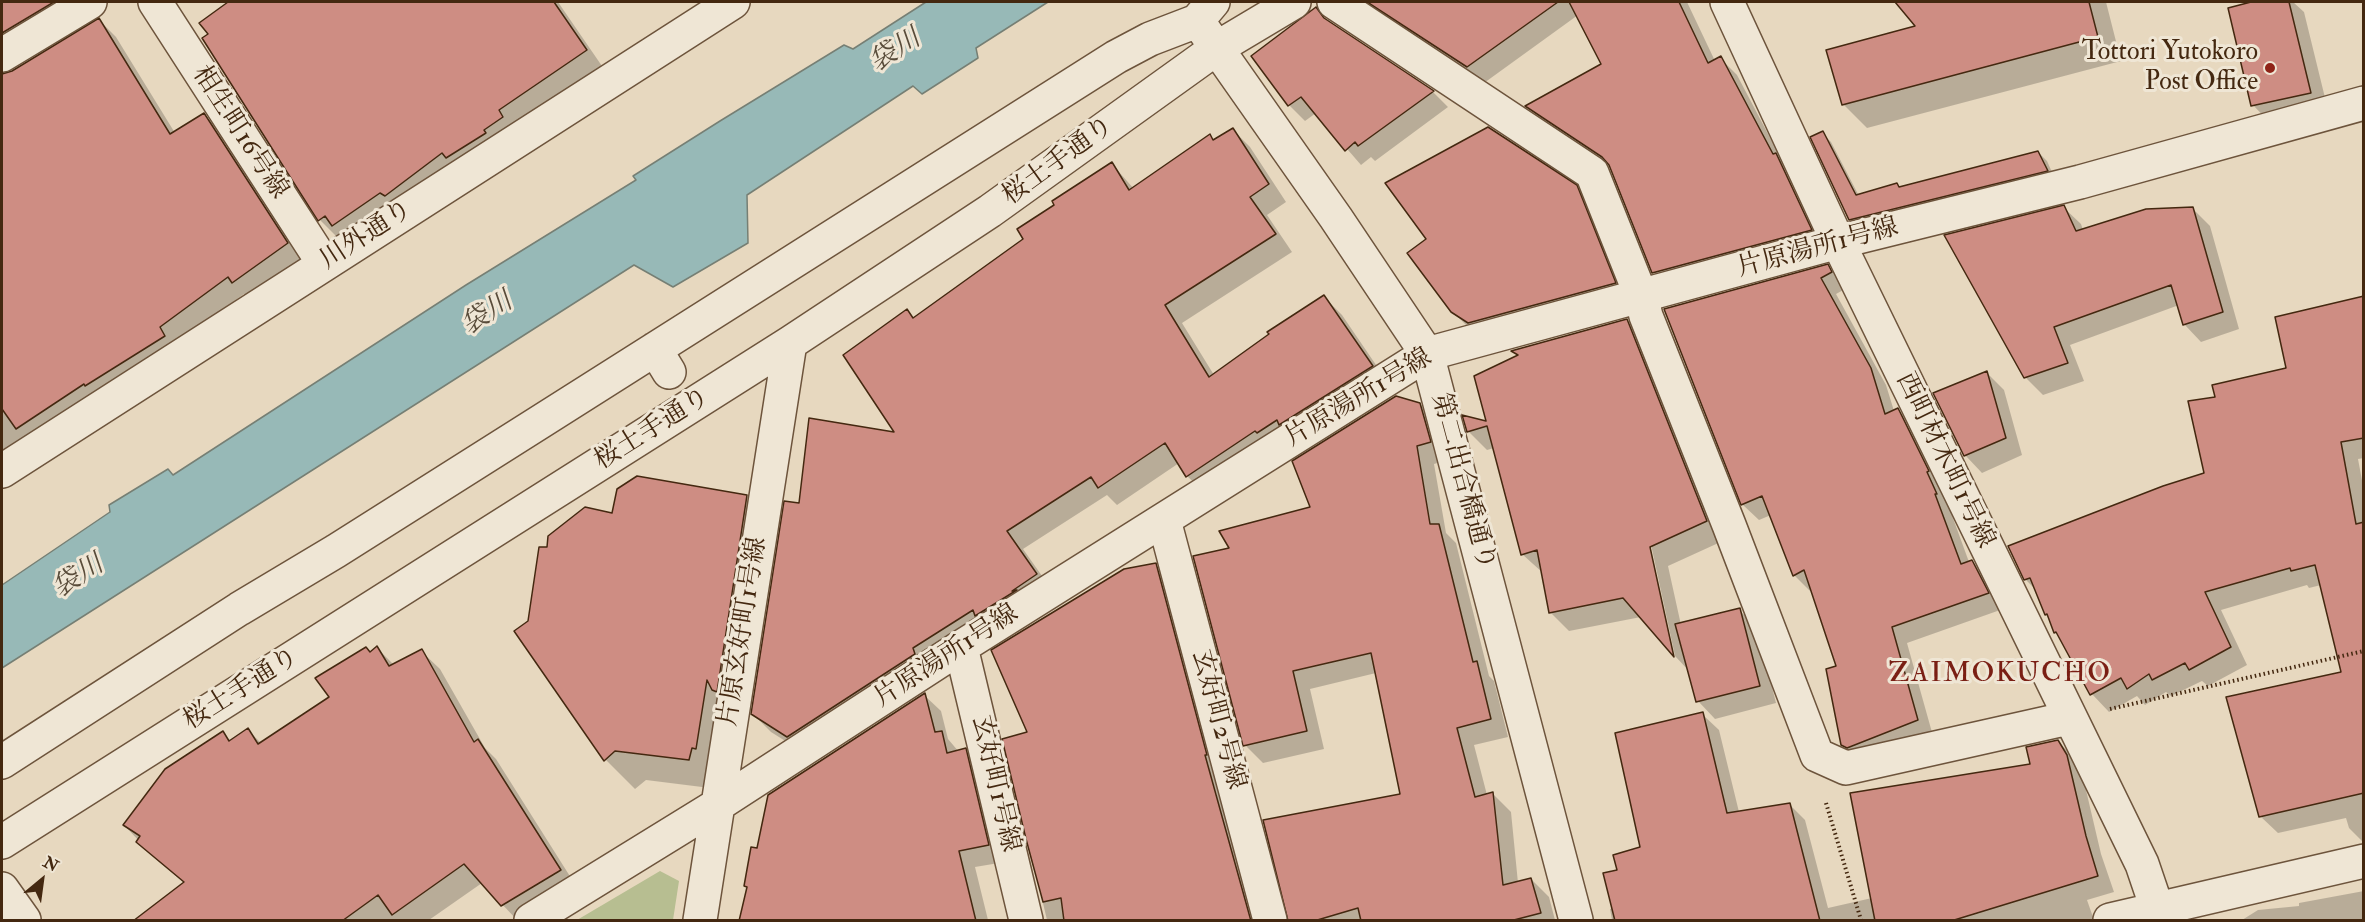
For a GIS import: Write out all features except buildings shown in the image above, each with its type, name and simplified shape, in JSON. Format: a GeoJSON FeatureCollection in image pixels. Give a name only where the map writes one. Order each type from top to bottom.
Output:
{"type":"FeatureCollection","features":[{"type":"Feature","properties":{"kind":"street"},"geometry":{"type":"LineString","coordinates":[[2,55],[90,2]]}},
{"type":"Feature","properties":{"kind":"street","name":"相生町16号線"},"geometry":{"type":"LineString","coordinates":[[155,2],[324,264]]}},
{"type":"Feature","properties":{"kind":"street","name":"川外通り"},"geometry":{"type":"LineString","coordinates":[[6,459],[324,264],[733,2]]}},
{"type":"Feature","properties":{"kind":"street","name":"桜土手通り"},"geometry":{"type":"LineString","coordinates":[[2,842],[790,344],[990,212],[1217,48],[1294,2]]}},
{"type":"Feature","properties":{"kind":"street"},"geometry":{"type":"LineString","coordinates":[[1334,2],[1592,173],[1817,755],[1846,768],[2069,718]]}},
{"type":"Feature","properties":{"kind":"street","name":"西町材木町1号線"},"geometry":{"type":"LineString","coordinates":[[1727,2],[1838,242],[2142,864],[2160,915]]}},
{"type":"Feature","properties":{"kind":"street"},"geometry":{"type":"LineString","coordinates":[[2,762],[239,609],[662,360],[1116,57],[1150,39],[1198,8]]}},
{"type":"Feature","properties":{"kind":"street","name":"第二出合橋通り"},"geometry":{"type":"LineString","coordinates":[[1198,8],[1217,48],[1428,354],[1576,921]]}},
{"type":"Feature","properties":{"kind":"street","name":"片原湯所1号線"},"geometry":{"type":"LineString","coordinates":[[531,921],[716,806],[961,647],[1428,354],[1838,242],[2080,182],[2364,103]]}},
{"type":"Feature","properties":{"kind":"street","name":"片原玄好町1号線"},"geometry":{"type":"LineString","coordinates":[[700,921],[716,806],[790,344]]}},
{"type":"Feature","properties":{"kind":"street","name":"玄好町2号線"},"geometry":{"type":"LineString","coordinates":[[1164,519],[1270,921]]}},
{"type":"Feature","properties":{"kind":"street","name":"玄好町1号線"},"geometry":{"type":"LineString","coordinates":[[961,647],[1026,921]]}},
{"type":"Feature","properties":{"kind":"street"},"geometry":{"type":"LineString","coordinates":[[2110,921],[2160,915],[2364,861]]}},
{"type":"Feature","properties":{"kind":"street"},"geometry":{"type":"LineString","coordinates":[[2,889],[24,921]]}},
{"type":"Feature","properties":{"kind":"path"},"geometry":{"type":"LineString","coordinates":[[2069,718],[2364,651]]}},
{"type":"Feature","properties":{"kind":"path"},"geometry":{"type":"LineString","coordinates":[[1817,755],[1821,784],[1861,921]]}},
{"type":"Feature","properties":{"kind":"green space"},"geometry":{"type":"Polygon","coordinates":[[[660,871],[679,881],[673,920],[577,920],[660,871]]]}},
{"type":"Feature","properties":{"kind":"water","name":"袋川"},"geometry":{"type":"Polygon","coordinates":[[[926,2],[1048,2],[976,48],[978,58],[922,94],[913,86],[747,195],[748,243],[673,287],[634,265],[2,668],[2,585],[110,512],[109,505],[168,469],[173,475],[466,285],[636,180],[633,176],[720,121],[844,45],[853,49],[926,2]]]}},
{"type":"Feature","properties":{"kind":"place","name":"Tottori Yutokoro Post Office"},"geometry":{"type":"Point","coordinates":[2270,68]}},
{"type":"Feature","properties":{"kind":"district","name":"ZAIMOKUCHO"},"geometry":{"type":"Point","coordinates":[2000,675]}}]}
